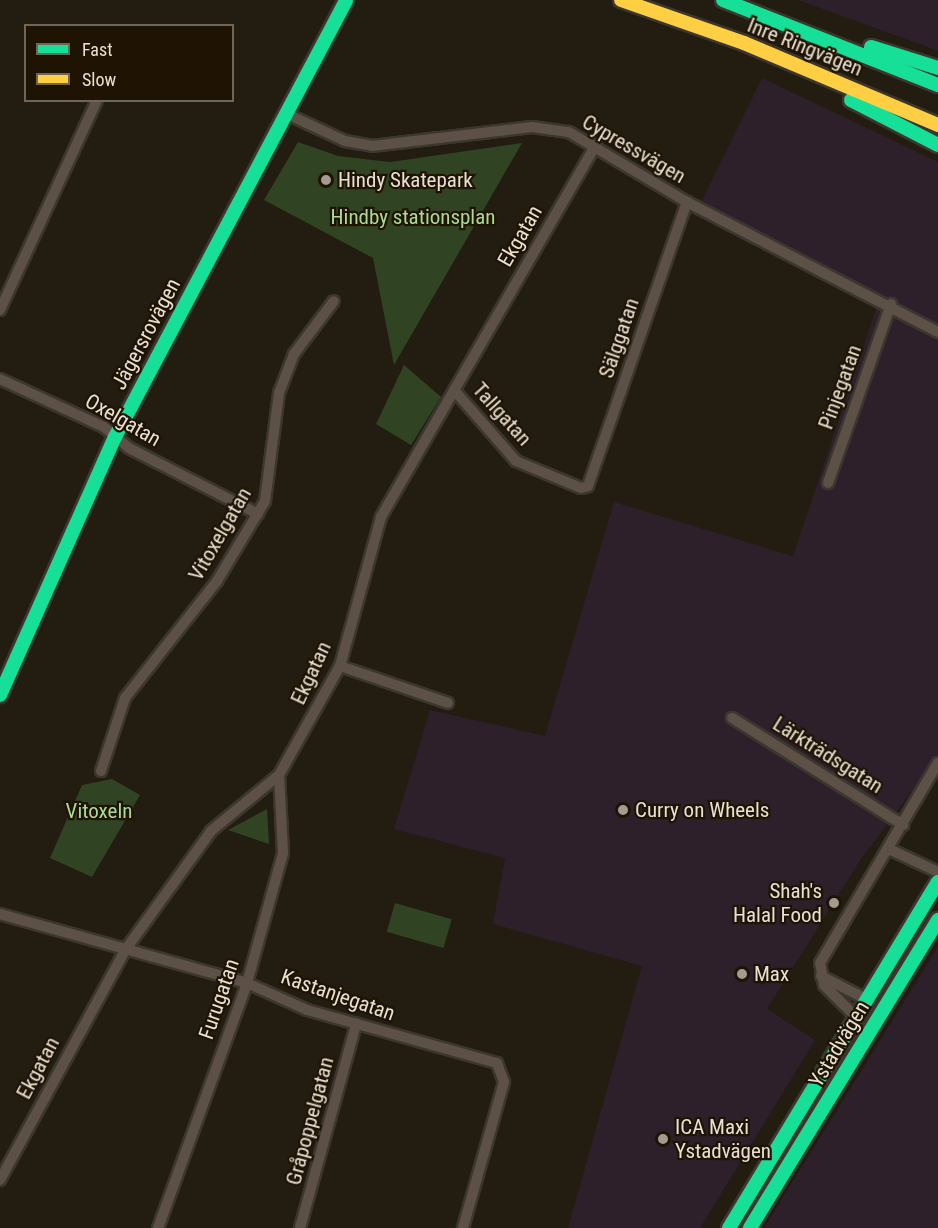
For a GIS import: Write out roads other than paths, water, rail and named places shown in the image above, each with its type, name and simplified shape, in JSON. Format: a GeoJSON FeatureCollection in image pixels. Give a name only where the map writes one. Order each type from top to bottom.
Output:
{"type":"FeatureCollection","features":[{"type":"Feature","properties":{"kind":"main road","name":"Jägersrovägen"},"geometry":{"type":"LineString","coordinates":[[0,695],[115,437],[346,0]]}},
{"type":"Feature","properties":{"kind":"main road","name":"Inre Ringvägen"},"geometry":{"type":"LineString","coordinates":[[621,0],[744,43],[938,125]]}},
{"type":"Feature","properties":{"kind":"main road","name":"Inre Ringvägen"},"geometry":{"type":"LineString","coordinates":[[723,0],[938,85]]}},
{"type":"Feature","properties":{"kind":"main road"},"geometry":{"type":"LineString","coordinates":[[723,0],[938,68]]}},
{"type":"Feature","properties":{"kind":"main road"},"geometry":{"type":"LineString","coordinates":[[744,43],[938,145]]}},
{"type":"Feature","properties":{"kind":"main road","name":"Ystadvägen"},"geometry":{"type":"LineString","coordinates":[[729,1228],[938,881]]}},
{"type":"Feature","properties":{"kind":"main road","name":"Ystadvägen"},"geometry":{"type":"LineString","coordinates":[[750,1228],[938,920]]}},
{"type":"Feature","properties":{"kind":"main road","name":"Ystadvägen"},"geometry":{"type":"LineString","coordinates":[[774,1189],[864,1030],[866,999]]}},
{"type":"Feature","properties":{"kind":"street"},"geometry":{"type":"LineString","coordinates":[[0,310],[96,102]]}},
{"type":"Feature","properties":{"kind":"street","name":"Cypressvägen"},"geometry":{"type":"LineString","coordinates":[[287,114],[345,141],[372,146],[532,127],[569,132],[596,145],[687,202],[891,304],[938,332]]}},
{"type":"Feature","properties":{"kind":"street","name":"Ekgatan"},"geometry":{"type":"LineString","coordinates":[[0,1180],[126,950],[211,831],[279,776],[340,666],[381,518],[596,145]]}},
{"type":"Feature","properties":{"kind":"street","name":"Sälggatan"},"geometry":{"type":"LineString","coordinates":[[588,486],[687,202]]}},
{"type":"Feature","properties":{"kind":"street","name":"Vitoxelgatan"},"geometry":{"type":"LineString","coordinates":[[101,771],[125,698],[217,581],[258,514],[270,479],[279,393],[294,354],[334,301]]}},
{"type":"Feature","properties":{"kind":"street","name":"Pinjegatan"},"geometry":{"type":"LineString","coordinates":[[828,483],[891,304]]}},
{"type":"Feature","properties":{"kind":"street","name":"Oxelgatan"},"geometry":{"type":"LineString","coordinates":[[0,379],[115,437],[258,514]]}},
{"type":"Feature","properties":{"kind":"street","name":"Tallgatan"},"geometry":{"type":"LineString","coordinates":[[454,390],[516,461],[588,486]]}},
{"type":"Feature","properties":{"kind":"street"},"geometry":{"type":"LineString","coordinates":[[340,666],[448,704]]}},
{"type":"Feature","properties":{"kind":"street","name":"Lärkträdsgatan"},"geometry":{"type":"LineString","coordinates":[[732,718],[903,825]]}},
{"type":"Feature","properties":{"kind":"street"},"geometry":{"type":"LineString","coordinates":[[855,1017],[821,976],[823,953],[889,849],[938,763]]}},
{"type":"Feature","properties":{"kind":"street","name":"Furugatan"},"geometry":{"type":"LineString","coordinates":[[158,1228],[248,983],[285,846],[279,776]]}},
{"type":"Feature","properties":{"kind":"street"},"geometry":{"type":"LineString","coordinates":[[889,849],[938,881]]}},
{"type":"Feature","properties":{"kind":"street","name":"Kastanjegatan"},"geometry":{"type":"LineString","coordinates":[[0,914],[248,983],[357,1024],[497,1063],[504,1071],[463,1228]]}},
{"type":"Feature","properties":{"kind":"street"},"geometry":{"type":"LineString","coordinates":[[821,976],[866,999]]}},
{"type":"Feature","properties":{"kind":"street","name":"Gråpoppelgatan"},"geometry":{"type":"LineString","coordinates":[[300,1228],[357,1024]]}},
{"type":"Feature","properties":{"kind":"place","name":"Hindy Skatepark"},"geometry":{"type":"Point","coordinates":[326,180]}},
{"type":"Feature","properties":{"kind":"place","name":"Curry on Wheels"},"geometry":{"type":"Point","coordinates":[623,810]}},
{"type":"Feature","properties":{"kind":"place","name":"Shah's Halal Food"},"geometry":{"type":"Point","coordinates":[834,903]}},
{"type":"Feature","properties":{"kind":"place","name":"Max"},"geometry":{"type":"Point","coordinates":[742,974]}},
{"type":"Feature","properties":{"kind":"place","name":"ICA Maxi Ystadvägen"},"geometry":{"type":"Point","coordinates":[663,1139]}},
{"type":"Feature","properties":{"kind":"park label","name":"Hindby stationsplan"},"geometry":{"type":"Point","coordinates":[413,217]}},
{"type":"Feature","properties":{"kind":"park label","name":"Vitoxeln"},"geometry":{"type":"Point","coordinates":[99,811]}}]}
